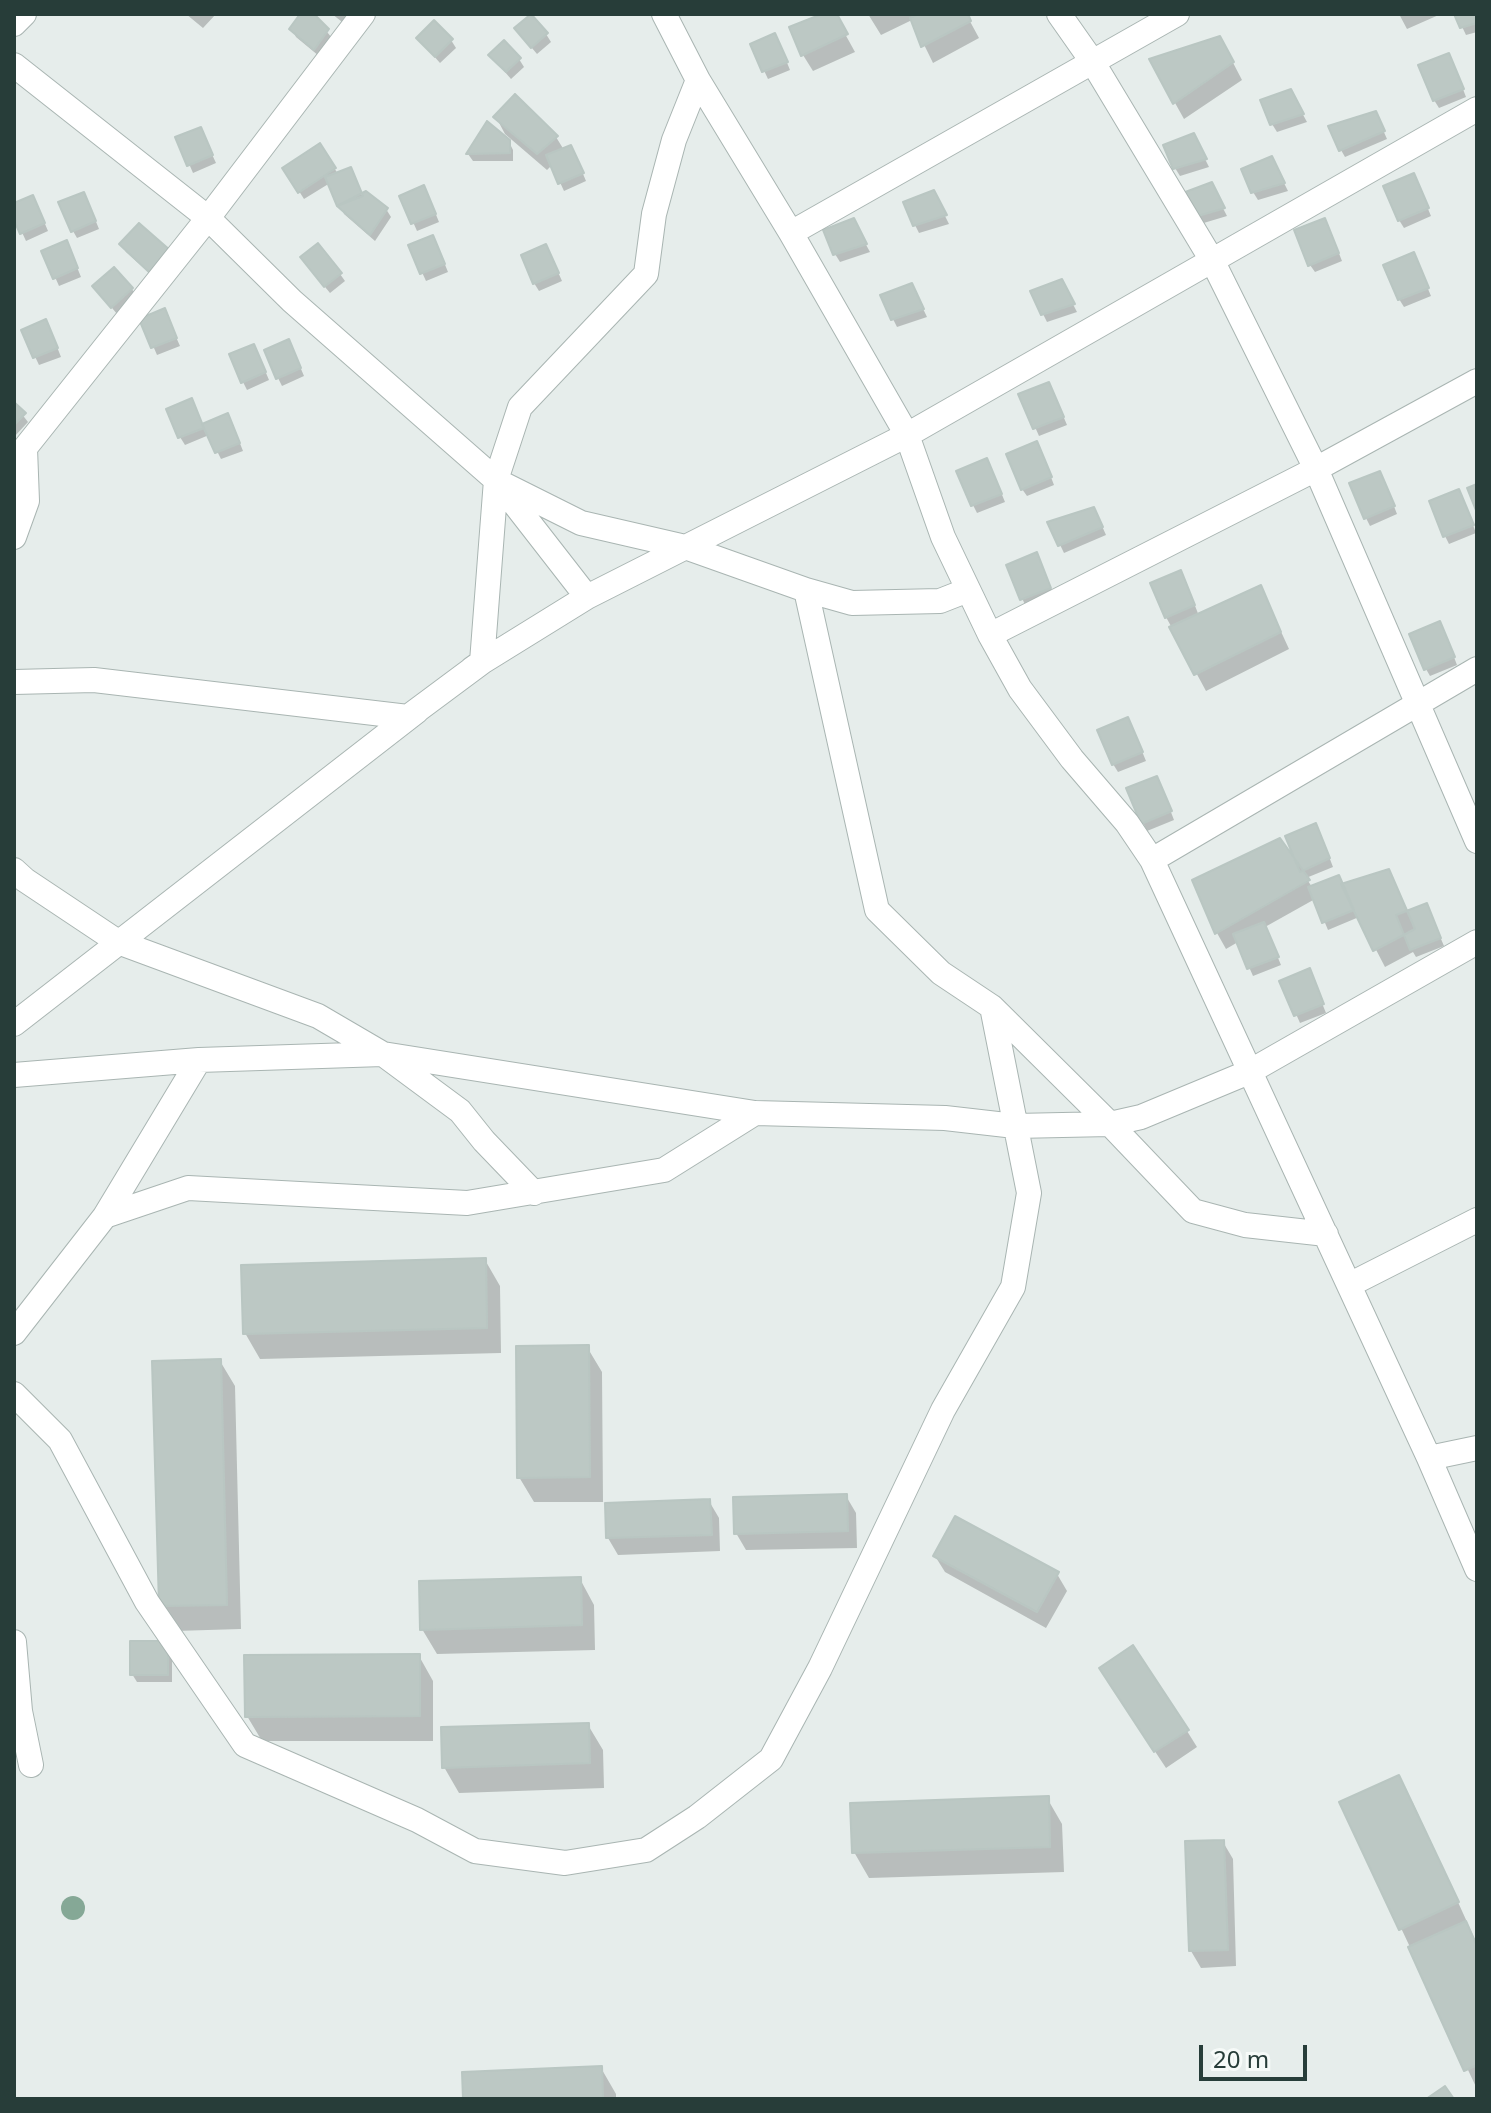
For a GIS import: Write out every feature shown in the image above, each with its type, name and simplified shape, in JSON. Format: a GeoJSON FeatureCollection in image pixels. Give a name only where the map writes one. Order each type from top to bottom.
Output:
{"type":"FeatureCollection","features":[{"type":"Feature","properties":{"kind":"street"},"geometry":{"type":"LineString","coordinates":[[14,24],[24,14]]}},
{"type":"Feature","properties":{"kind":"street"},"geometry":{"type":"LineString","coordinates":[[14,537],[27,501],[25,448],[208,218],[363,14]]}},
{"type":"Feature","properties":{"kind":"street"},"geometry":{"type":"LineString","coordinates":[[664,14],[698,80],[791,233],[907,435],[943,537],[1020,689],[1072,759],[1127,823],[1152,860],[1429,1458],[1477,1569]]}},
{"type":"Feature","properties":{"kind":"street"},"geometry":{"type":"LineString","coordinates":[[1059,14],[1092,61],[1213,262],[1316,469],[1477,841]]}},
{"type":"Feature","properties":{"kind":"street"},"geometry":{"type":"LineString","coordinates":[[791,233],[1177,14]]}},
{"type":"Feature","properties":{"kind":"street"},"geometry":{"type":"LineString","coordinates":[[14,65],[208,218],[292,301],[496,480],[587,597]]}},
{"type":"Feature","properties":{"kind":"street"},"geometry":{"type":"LineString","coordinates":[[14,1024],[482,662],[496,480],[520,407],[646,274],[658,199],[674,140],[698,80]]}},
{"type":"Feature","properties":{"kind":"street"},"geometry":{"type":"LineString","coordinates":[[14,682],[94,680],[408,717],[482,662],[587,597],[907,435],[1477,109]]}},
{"type":"Feature","properties":{"kind":"street"},"geometry":{"type":"LineString","coordinates":[[990,635],[1316,469],[1477,381]]}},
{"type":"Feature","properties":{"kind":"street"},"geometry":{"type":"LineString","coordinates":[[496,480],[581,523],[685,547],[852,603],[940,601],[968,590]]}},
{"type":"Feature","properties":{"kind":"street"},"geometry":{"type":"LineString","coordinates":[[806,590],[877,910],[941,973],[992,1007],[1193,1211],[1245,1225],[1326,1234]]}},
{"type":"Feature","properties":{"kind":"street"},"geometry":{"type":"LineString","coordinates":[[1152,860],[1477,669]]}},
{"type":"Feature","properties":{"kind":"street"},"geometry":{"type":"LineString","coordinates":[[14,870],[118,942],[318,1016],[383,1054],[460,1111],[534,1193]]}},
{"type":"Feature","properties":{"kind":"street"},"geometry":{"type":"LineString","coordinates":[[14,1075],[199,1060],[383,1054],[755,1113],[945,1118],[1015,1126],[1110,1124],[1141,1117],[1249,1072],[1477,942]]}},
{"type":"Feature","properties":{"kind":"street"},"geometry":{"type":"LineString","coordinates":[[14,1394],[60,1440],[147,1602],[245,1745],[417,1820],[475,1851],[565,1863],[646,1850],[697,1817],[771,1759],[820,1668],[943,1410],[1013,1287],[1029,1193],[992,1007]]}},
{"type":"Feature","properties":{"kind":"street"},"geometry":{"type":"LineString","coordinates":[[14,1333],[105,1216],[199,1060]]}},
{"type":"Feature","properties":{"kind":"street"},"geometry":{"type":"LineString","coordinates":[[105,1216],[188,1188],[467,1203],[534,1193],[664,1170],[755,1113]]}},
{"type":"Feature","properties":{"kind":"street"},"geometry":{"type":"LineString","coordinates":[[1349,1285],[1477,1220]]}},
{"type":"Feature","properties":{"kind":"street"},"geometry":{"type":"LineString","coordinates":[[1429,1458],[1477,1448]]}},
{"type":"Feature","properties":{"kind":"street"},"geometry":{"type":"LineString","coordinates":[[14,1642],[20,1711],[31,1765]]}},
{"type":"Feature","properties":{"kind":"building"},"geometry":{"type":"Polygon","coordinates":[[[300,14],[314,14],[329,29],[314,50],[289,29],[300,14]]]}},
{"type":"Feature","properties":{"kind":"building"},"geometry":{"type":"Polygon","coordinates":[[[531,14],[548,33],[531,48],[514,28],[531,14]]]}},
{"type":"Feature","properties":{"kind":"building"},"geometry":{"type":"Polygon","coordinates":[[[822,14],[837,14],[848,34],[801,56],[789,27],[822,14]]]}},
{"type":"Feature","properties":{"kind":"building"},"geometry":{"type":"Polygon","coordinates":[[[919,14],[968,14],[971,21],[921,47],[910,18],[919,14]]]}},
{"type":"Feature","properties":{"kind":"building"},"geometry":{"type":"Polygon","coordinates":[[[1454,14],[1477,14],[1477,23],[1460,28],[1454,14]]]}},
{"type":"Feature","properties":{"kind":"building"},"geometry":{"type":"Polygon","coordinates":[[[434,20],[453,39],[435,57],[416,38],[434,20]]]}},
{"type":"Feature","properties":{"kind":"building"},"geometry":{"type":"Polygon","coordinates":[[[775,33],[788,62],[762,72],[750,44],[775,33]]]}},
{"type":"Feature","properties":{"kind":"building"},"geometry":{"type":"Polygon","coordinates":[[[1220,36],[1234,62],[1173,104],[1149,59],[1220,36]]]}},
{"type":"Feature","properties":{"kind":"building"},"geometry":{"type":"Polygon","coordinates":[[[504,40],[521,58],[506,72],[488,55],[504,40]]]}},
{"type":"Feature","properties":{"kind":"building"},"geometry":{"type":"Polygon","coordinates":[[[1449,53],[1464,89],[1433,101],[1418,65],[1449,53]]]}},
{"type":"Feature","properties":{"kind":"building"},"geometry":{"type":"Polygon","coordinates":[[[1291,89],[1304,114],[1270,125],[1260,100],[1291,89]]]}},
{"type":"Feature","properties":{"kind":"building"},"geometry":{"type":"Polygon","coordinates":[[[515,94],[558,136],[537,154],[493,117],[515,94]]]}},
{"type":"Feature","properties":{"kind":"building"},"geometry":{"type":"Polygon","coordinates":[[[1376,111],[1385,131],[1339,151],[1328,126],[1376,111]]]}},
{"type":"Feature","properties":{"kind":"building"},"geometry":{"type":"Polygon","coordinates":[[[487,121],[510,140],[510,153],[466,154],[487,121]]]}},
{"type":"Feature","properties":{"kind":"building"},"geometry":{"type":"Polygon","coordinates":[[[201,127],[213,155],[187,166],[175,137],[201,127]]]}},
{"type":"Feature","properties":{"kind":"building"},"geometry":{"type":"Polygon","coordinates":[[[1194,133],[1207,159],[1173,169],[1163,145],[1194,133]]]}},
{"type":"Feature","properties":{"kind":"building"},"geometry":{"type":"Polygon","coordinates":[[[320,143],[336,168],[298,193],[282,168],[320,143]]]}},
{"type":"Feature","properties":{"kind":"building"},"geometry":{"type":"Polygon","coordinates":[[[571,145],[584,173],[558,184],[546,155],[571,145]]]}},
{"type":"Feature","properties":{"kind":"building"},"geometry":{"type":"Polygon","coordinates":[[[1272,156],[1285,183],[1251,193],[1241,169],[1272,156]]]}},
{"type":"Feature","properties":{"kind":"building"},"geometry":{"type":"Polygon","coordinates":[[[351,167],[363,196],[337,206],[325,177],[351,167]]]}},
{"type":"Feature","properties":{"kind":"building"},"geometry":{"type":"Polygon","coordinates":[[[1414,173],[1429,208],[1398,221],[1383,186],[1414,173]]]}},
{"type":"Feature","properties":{"kind":"building"},"geometry":{"type":"Polygon","coordinates":[[[1212,182],[1225,208],[1191,218],[1180,194],[1212,182]]]}},
{"type":"Feature","properties":{"kind":"building"},"geometry":{"type":"Polygon","coordinates":[[[424,185],[436,214],[411,224],[399,196],[424,185]]]}},
{"type":"Feature","properties":{"kind":"building"},"geometry":{"type":"Polygon","coordinates":[[[934,190],[947,215],[913,226],[903,202],[934,190]]]}},
{"type":"Feature","properties":{"kind":"building"},"geometry":{"type":"Polygon","coordinates":[[[366,191],[388,208],[370,235],[337,206],[366,191]]]}},
{"type":"Feature","properties":{"kind":"building"},"geometry":{"type":"Polygon","coordinates":[[[84,192],[96,221],[71,232],[58,202],[84,192]]]}},
{"type":"Feature","properties":{"kind":"building"},"geometry":{"type":"Polygon","coordinates":[[[33,195],[45,223],[20,234],[14,220],[14,203],[33,195]]]}},
{"type":"Feature","properties":{"kind":"building"},"geometry":{"type":"Polygon","coordinates":[[[854,218],[867,244],[833,255],[823,230],[854,218]]]}},
{"type":"Feature","properties":{"kind":"building"},"geometry":{"type":"Polygon","coordinates":[[[1325,218],[1339,253],[1308,266],[1294,230],[1325,218]]]}},
{"type":"Feature","properties":{"kind":"building"},"geometry":{"type":"Polygon","coordinates":[[[139,223],[171,251],[150,273],[119,244],[139,223]]]}},
{"type":"Feature","properties":{"kind":"building"},"geometry":{"type":"Polygon","coordinates":[[[433,235],[445,264],[420,274],[408,245],[433,235]]]}},
{"type":"Feature","properties":{"kind":"building"},"geometry":{"type":"Polygon","coordinates":[[[67,240],[78,268],[53,279],[41,251],[67,240]]]}},
{"type":"Feature","properties":{"kind":"building"},"geometry":{"type":"Polygon","coordinates":[[[318,243],[342,273],[324,287],[300,257],[318,243]]]}},
{"type":"Feature","properties":{"kind":"building"},"geometry":{"type":"Polygon","coordinates":[[[546,244],[559,273],[533,284],[521,255],[546,244]]]}},
{"type":"Feature","properties":{"kind":"building"},"geometry":{"type":"Polygon","coordinates":[[[1414,252],[1429,288],[1398,300],[1383,265],[1414,252]]]}},
{"type":"Feature","properties":{"kind":"building"},"geometry":{"type":"Polygon","coordinates":[[[114,267],[133,288],[111,308],[92,286],[114,267]]]}},
{"type":"Feature","properties":{"kind":"building"},"geometry":{"type":"Polygon","coordinates":[[[1062,279],[1075,304],[1041,315],[1030,291],[1062,279]]]}},
{"type":"Feature","properties":{"kind":"building"},"geometry":{"type":"Polygon","coordinates":[[[912,283],[924,309],[891,320],[880,295],[912,283]]]}},
{"type":"Feature","properties":{"kind":"building"},"geometry":{"type":"Polygon","coordinates":[[[165,308],[177,338],[151,348],[139,319],[165,308]]]}},
{"type":"Feature","properties":{"kind":"building"},"geometry":{"type":"Polygon","coordinates":[[[46,319],[58,348],[33,358],[21,330],[46,319]]]}},
{"type":"Feature","properties":{"kind":"building"},"geometry":{"type":"Polygon","coordinates":[[[289,339],[301,368],[276,379],[264,350],[289,339]]]}},
{"type":"Feature","properties":{"kind":"building"},"geometry":{"type":"Polygon","coordinates":[[[254,344],[266,372],[241,383],[229,354],[254,344]]]}},
{"type":"Feature","properties":{"kind":"building"},"geometry":{"type":"Polygon","coordinates":[[[1049,382],[1064,417],[1033,429],[1018,394],[1049,382]]]}},
{"type":"Feature","properties":{"kind":"building"},"geometry":{"type":"Polygon","coordinates":[[[192,398],[204,428],[178,438],[166,409],[192,398]]]}},
{"type":"Feature","properties":{"kind":"building"},"geometry":{"type":"Polygon","coordinates":[[[14,402],[26,413],[14,425],[14,402]]]}},
{"type":"Feature","properties":{"kind":"building"},"geometry":{"type":"Polygon","coordinates":[[[228,413],[240,443],[215,453],[202,424],[228,413]]]}},
{"type":"Feature","properties":{"kind":"building"},"geometry":{"type":"Polygon","coordinates":[[[1037,441],[1052,477],[1021,490],[1006,454],[1037,441]]]}},
{"type":"Feature","properties":{"kind":"building"},"geometry":{"type":"Polygon","coordinates":[[[987,458],[1002,494],[971,506],[956,471],[987,458]]]}},
{"type":"Feature","properties":{"kind":"building"},"geometry":{"type":"Polygon","coordinates":[[[1380,471],[1395,506],[1364,519],[1349,483],[1380,471]]]}},
{"type":"Feature","properties":{"kind":"building"},"geometry":{"type":"Polygon","coordinates":[[[1477,484],[1477,513],[1467,488],[1477,484]]]}},
{"type":"Feature","properties":{"kind":"building"},"geometry":{"type":"Polygon","coordinates":[[[1459,489],[1474,525],[1443,537],[1429,501],[1459,489]]]}},
{"type":"Feature","properties":{"kind":"building"},"geometry":{"type":"Polygon","coordinates":[[[1094,507],[1103,527],[1058,546],[1047,522],[1094,507]]]}},
{"type":"Feature","properties":{"kind":"building"},"geometry":{"type":"Polygon","coordinates":[[[1037,552],[1051,588],[1020,600],[1006,565],[1037,552]]]}},
{"type":"Feature","properties":{"kind":"building"},"geometry":{"type":"Polygon","coordinates":[[[1181,570],[1195,605],[1165,618],[1150,583],[1181,570]]]}},
{"type":"Feature","properties":{"kind":"building"},"geometry":{"type":"Polygon","coordinates":[[[1261,585],[1281,632],[1194,675],[1169,627],[1261,585]]]}},
{"type":"Feature","properties":{"kind":"building"},"geometry":{"type":"Polygon","coordinates":[[[1440,621],[1455,657],[1424,670],[1409,634],[1440,621]]]}},
{"type":"Feature","properties":{"kind":"building"},"geometry":{"type":"Polygon","coordinates":[[[1128,717],[1143,752],[1112,765],[1097,730],[1128,717]]]}},
{"type":"Feature","properties":{"kind":"building"},"geometry":{"type":"Polygon","coordinates":[[[1157,776],[1172,811],[1141,824],[1126,788],[1157,776]]]}},
{"type":"Feature","properties":{"kind":"building"},"geometry":{"type":"Polygon","coordinates":[[[1316,823],[1330,858],[1300,872],[1285,836],[1316,823]]]}},
{"type":"Feature","properties":{"kind":"building"},"geometry":{"type":"Polygon","coordinates":[[[1280,838],[1310,880],[1215,934],[1192,880],[1280,838]]]}},
{"type":"Feature","properties":{"kind":"building"},"geometry":{"type":"Polygon","coordinates":[[[1389,869],[1415,929],[1373,951],[1341,884],[1389,869]]]}},
{"type":"Feature","properties":{"kind":"building"},"geometry":{"type":"Polygon","coordinates":[[[1339,875],[1354,910],[1322,923],[1308,887],[1339,875]]]}},
{"type":"Feature","properties":{"kind":"building"},"geometry":{"type":"Polygon","coordinates":[[[1427,903],[1441,938],[1410,950],[1396,915],[1427,903]]]}},
{"type":"Feature","properties":{"kind":"building"},"geometry":{"type":"Polygon","coordinates":[[[1264,922],[1279,957],[1247,969],[1233,934],[1264,922]]]}},
{"type":"Feature","properties":{"kind":"building"},"geometry":{"type":"Polygon","coordinates":[[[1310,968],[1324,1004],[1294,1016],[1279,981],[1310,968]]]}},
{"type":"Feature","properties":{"kind":"building"},"geometry":{"type":"Polygon","coordinates":[[[486,1258],[487,1328],[243,1334],[241,1265],[486,1258]]]}},
{"type":"Feature","properties":{"kind":"building"},"geometry":{"type":"Polygon","coordinates":[[[589,1345],[590,1477],[517,1478],[516,1346],[589,1345]]]}},
{"type":"Feature","properties":{"kind":"building"},"geometry":{"type":"Polygon","coordinates":[[[221,1359],[227,1605],[159,1606],[152,1361],[221,1359]]]}},
{"type":"Feature","properties":{"kind":"building"},"geometry":{"type":"Polygon","coordinates":[[[847,1494],[848,1531],[734,1534],[733,1497],[847,1494]]]}},
{"type":"Feature","properties":{"kind":"building"},"geometry":{"type":"Polygon","coordinates":[[[710,1499],[712,1535],[606,1538],[605,1503],[710,1499]]]}},
{"type":"Feature","properties":{"kind":"building"},"geometry":{"type":"Polygon","coordinates":[[[955,1516],[1059,1572],[1037,1612],[933,1556],[955,1516]]]}},
{"type":"Feature","properties":{"kind":"building"},"geometry":{"type":"Polygon","coordinates":[[[581,1577],[582,1625],[420,1630],[419,1581],[581,1577]]]}},
{"type":"Feature","properties":{"kind":"building"},"geometry":{"type":"Polygon","coordinates":[[[130,1641],[168,1641],[168,1675],[130,1675],[130,1641]]]}},
{"type":"Feature","properties":{"kind":"building"},"geometry":{"type":"Polygon","coordinates":[[[1133,1645],[1189,1730],[1154,1752],[1099,1668],[1133,1645]]]}},
{"type":"Feature","properties":{"kind":"building"},"geometry":{"type":"Polygon","coordinates":[[[420,1654],[420,1716],[245,1717],[244,1655],[420,1654]]]}},
{"type":"Feature","properties":{"kind":"building"},"geometry":{"type":"Polygon","coordinates":[[[589,1723],[590,1763],[442,1768],[441,1727],[589,1723]]]}},
{"type":"Feature","properties":{"kind":"building"},"geometry":{"type":"Polygon","coordinates":[[[1399,1775],[1459,1902],[1399,1930],[1339,1802],[1399,1775]]]}},
{"type":"Feature","properties":{"kind":"building"},"geometry":{"type":"Polygon","coordinates":[[[1049,1796],[1050,1847],[852,1853],[850,1803],[1049,1796]]]}},
{"type":"Feature","properties":{"kind":"building"},"geometry":{"type":"Polygon","coordinates":[[[1224,1840],[1228,1950],[1189,1951],[1185,1841],[1224,1840]]]}},
{"type":"Feature","properties":{"kind":"building"},"geometry":{"type":"Polygon","coordinates":[[[1466,1921],[1477,1946],[1477,2065],[1464,2071],[1408,1947],[1466,1921]]]}},
{"type":"Feature","properties":{"kind":"building"},"geometry":{"type":"Polygon","coordinates":[[[602,2066],[603,2099],[463,2099],[462,2072],[602,2066]]]}},
{"type":"Feature","properties":{"kind":"building"},"geometry":{"type":"Polygon","coordinates":[[[1445,2086],[1454,2099],[1426,2099],[1445,2086]]]}}]}
